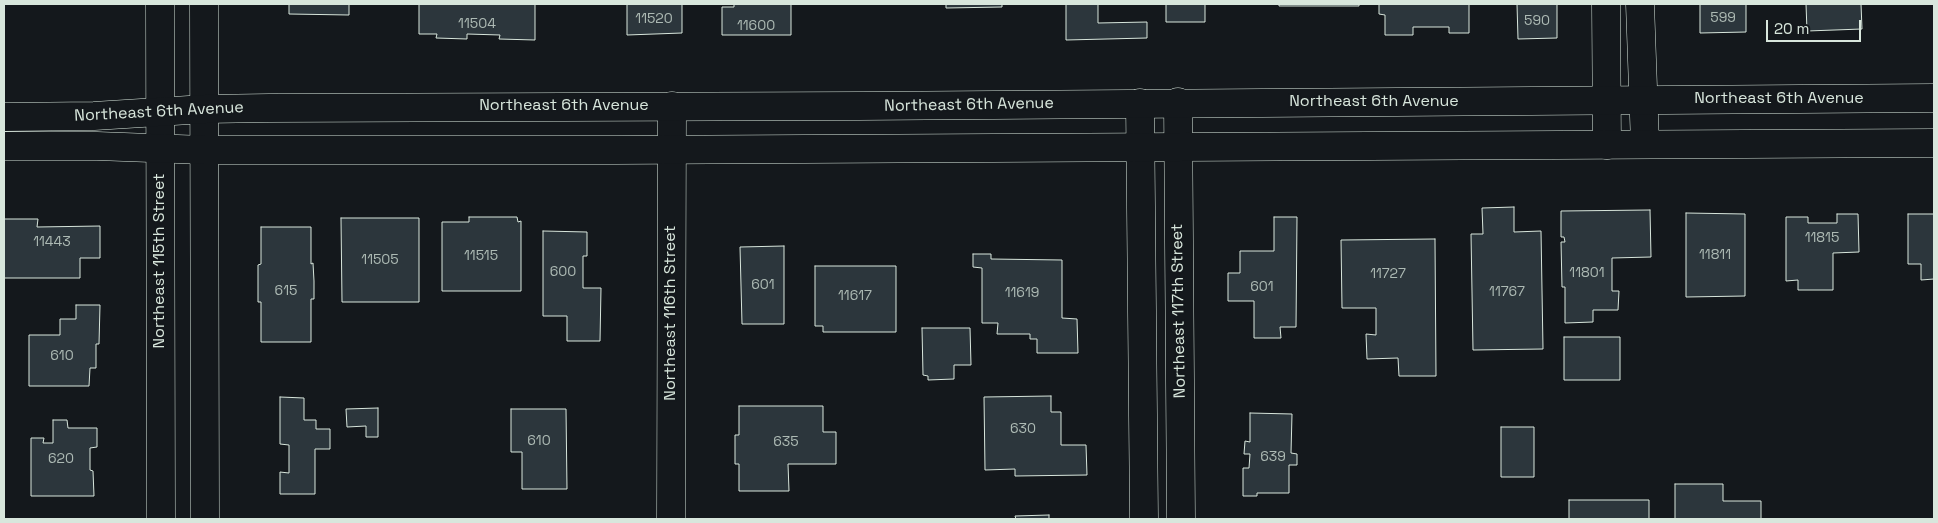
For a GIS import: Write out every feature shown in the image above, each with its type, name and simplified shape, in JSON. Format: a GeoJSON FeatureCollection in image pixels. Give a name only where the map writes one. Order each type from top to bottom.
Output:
{"type":"FeatureCollection","features":[{"type":"Feature","properties":{"kind":"main road","name":"Northeast 115th Street"},"geometry":{"type":"LineString","coordinates":[[160,4],[160,519]]}},
{"type":"Feature","properties":{"kind":"main road"},"geometry":{"type":"LineString","coordinates":[[204,4],[205,519]]}},
{"type":"Feature","properties":{"kind":"main road"},"geometry":{"type":"LineString","coordinates":[[1606,4],[1607,145]]}},
{"type":"Feature","properties":{"kind":"main road"},"geometry":{"type":"LineString","coordinates":[[1640,4],[1645,100],[1645,144]]}},
{"type":"Feature","properties":{"kind":"main road","name":"Northeast 6th Avenue"},"geometry":{"type":"LineString","coordinates":[[4,117],[77,116],[205,109],[1934,98]]}},
{"type":"Feature","properties":{"kind":"main road","name":"Northeast 117th Street"},"geometry":{"type":"LineString","coordinates":[[1178,102],[1182,519]]}},
{"type":"Feature","properties":{"kind":"main road"},"geometry":{"type":"LineString","coordinates":[[1140,103],[1144,519]]}},
{"type":"Feature","properties":{"kind":"main road","name":"Northeast 116th Street"},"geometry":{"type":"LineString","coordinates":[[671,519],[672,106]]}},
{"type":"Feature","properties":{"kind":"main road","name":"Northeast 6th Avenue"},"geometry":{"type":"LineString","coordinates":[[4,146],[204,150],[1934,144]]}},
{"type":"Feature","properties":{"kind":"building"},"geometry":{"type":"Polygon","coordinates":[[[289,4],[349,4],[349,15],[289,14],[289,4]]]}},
{"type":"Feature","properties":{"kind":"building"},"geometry":{"type":"Polygon","coordinates":[[[419,4],[535,4],[535,40],[499,39],[500,35],[467,34],[467,39],[436,38],[437,34],[419,34],[419,4]]]}},
{"type":"Feature","properties":{"kind":"building"},"geometry":{"type":"Polygon","coordinates":[[[627,4],[682,4],[682,33],[627,35],[627,4]]]}},
{"type":"Feature","properties":{"kind":"building"},"geometry":{"type":"Polygon","coordinates":[[[734,4],[791,4],[791,35],[722,35],[722,7],[734,7],[734,4]]]}},
{"type":"Feature","properties":{"kind":"building"},"geometry":{"type":"Polygon","coordinates":[[[946,4],[1002,4],[1002,7],[946,8],[946,4]]]}},
{"type":"Feature","properties":{"kind":"building"},"geometry":{"type":"Polygon","coordinates":[[[1066,4],[1098,4],[1098,23],[1147,22],[1147,38],[1066,40],[1066,4]]]}},
{"type":"Feature","properties":{"kind":"building"},"geometry":{"type":"Polygon","coordinates":[[[1166,4],[1205,4],[1205,22],[1166,22],[1166,4]]]}},
{"type":"Feature","properties":{"kind":"building"},"geometry":{"type":"Polygon","coordinates":[[[1279,4],[1359,4],[1359,6],[1279,6],[1279,4]]]}},
{"type":"Feature","properties":{"kind":"building"},"geometry":{"type":"Polygon","coordinates":[[[1379,4],[1469,4],[1469,33],[1449,33],[1449,27],[1413,27],[1413,35],[1385,35],[1385,15],[1379,14],[1379,4]]]}},
{"type":"Feature","properties":{"kind":"building"},"geometry":{"type":"Polygon","coordinates":[[[1517,4],[1557,4],[1557,38],[1518,39],[1517,4]]]}},
{"type":"Feature","properties":{"kind":"building"},"geometry":{"type":"Polygon","coordinates":[[[1700,4],[1746,4],[1746,32],[1700,33],[1700,4]]]}},
{"type":"Feature","properties":{"kind":"building"},"geometry":{"type":"Polygon","coordinates":[[[1806,4],[1861,4],[1862,29],[1807,31],[1806,4]]]}},
{"type":"Feature","properties":{"kind":"building"},"geometry":{"type":"Polygon","coordinates":[[[1514,207],[1514,232],[1541,231],[1543,349],[1473,350],[1471,234],[1483,234],[1482,208],[1514,207]]]}},
{"type":"Feature","properties":{"kind":"building"},"geometry":{"type":"Polygon","coordinates":[[[1650,210],[1651,257],[1612,258],[1612,291],[1619,291],[1618,310],[1593,310],[1593,322],[1565,323],[1565,287],[1562,287],[1561,242],[1565,242],[1564,237],[1561,237],[1561,211],[1650,210]]]}},
{"type":"Feature","properties":{"kind":"building"},"geometry":{"type":"Polygon","coordinates":[[[1686,213],[1745,214],[1745,296],[1686,297],[1686,213]]]}},
{"type":"Feature","properties":{"kind":"building"},"geometry":{"type":"Polygon","coordinates":[[[1837,214],[1858,214],[1859,252],[1833,253],[1833,290],[1798,290],[1798,280],[1786,281],[1786,217],[1808,217],[1808,223],[1837,223],[1837,214]]]}},
{"type":"Feature","properties":{"kind":"building"},"geometry":{"type":"Polygon","coordinates":[[[1908,214],[1934,214],[1934,279],[1921,280],[1921,264],[1908,264],[1908,214]]]}},
{"type":"Feature","properties":{"kind":"building"},"geometry":{"type":"Polygon","coordinates":[[[469,217],[517,217],[518,222],[521,221],[521,291],[442,291],[442,222],[469,222],[469,217]]]}},
{"type":"Feature","properties":{"kind":"building"},"geometry":{"type":"Polygon","coordinates":[[[1274,217],[1297,217],[1296,327],[1280,327],[1281,338],[1254,338],[1254,301],[1228,301],[1228,273],[1240,273],[1240,251],[1274,251],[1274,217]]]}},
{"type":"Feature","properties":{"kind":"building"},"geometry":{"type":"Polygon","coordinates":[[[341,218],[419,218],[419,302],[342,302],[341,218]]]}},
{"type":"Feature","properties":{"kind":"building"},"geometry":{"type":"Polygon","coordinates":[[[4,219],[38,219],[37,227],[100,226],[100,258],[80,258],[80,278],[4,278],[4,219]]]}},
{"type":"Feature","properties":{"kind":"building"},"geometry":{"type":"Polygon","coordinates":[[[261,227],[311,227],[311,264],[313,263],[314,299],[311,299],[311,342],[261,342],[261,302],[258,302],[258,265],[261,264],[261,227]]]}},
{"type":"Feature","properties":{"kind":"building"},"geometry":{"type":"Polygon","coordinates":[[[543,231],[587,232],[587,256],[583,256],[583,288],[601,288],[600,341],[567,341],[567,316],[543,316],[543,231]]]}},
{"type":"Feature","properties":{"kind":"building"},"geometry":{"type":"Polygon","coordinates":[[[1435,239],[1436,376],[1399,376],[1398,358],[1367,359],[1366,334],[1376,335],[1376,308],[1342,308],[1341,240],[1435,239]]]}},
{"type":"Feature","properties":{"kind":"building"},"geometry":{"type":"Polygon","coordinates":[[[784,246],[784,324],[742,324],[740,247],[784,246]]]}},
{"type":"Feature","properties":{"kind":"building"},"geometry":{"type":"Polygon","coordinates":[[[973,254],[991,254],[991,259],[1062,260],[1062,318],[1077,319],[1078,353],[1037,353],[1037,339],[1030,339],[1030,334],[997,334],[998,323],[982,323],[982,268],[973,267],[973,254]]]}},
{"type":"Feature","properties":{"kind":"building"},"geometry":{"type":"Polygon","coordinates":[[[815,266],[896,266],[896,332],[823,332],[823,326],[815,326],[815,266]]]}},
{"type":"Feature","properties":{"kind":"building"},"geometry":{"type":"Polygon","coordinates":[[[76,305],[100,305],[99,344],[96,344],[96,368],[90,368],[89,386],[29,386],[29,335],[60,335],[60,319],[76,319],[76,305]]]}},
{"type":"Feature","properties":{"kind":"building"},"geometry":{"type":"Polygon","coordinates":[[[922,328],[970,328],[971,365],[954,365],[954,379],[928,380],[928,376],[923,375],[922,328]]]}},
{"type":"Feature","properties":{"kind":"building"},"geometry":{"type":"Polygon","coordinates":[[[1564,337],[1620,337],[1620,380],[1564,380],[1564,337]]]}},
{"type":"Feature","properties":{"kind":"building"},"geometry":{"type":"Polygon","coordinates":[[[1051,396],[1051,412],[1061,412],[1061,445],[1086,445],[1087,475],[1015,476],[1015,469],[985,470],[984,397],[1051,396]]]}},
{"type":"Feature","properties":{"kind":"building"},"geometry":{"type":"Polygon","coordinates":[[[280,397],[304,398],[304,420],[316,420],[316,429],[330,429],[330,449],[315,449],[315,494],[280,494],[280,472],[289,473],[289,445],[280,444],[280,397]]]}},
{"type":"Feature","properties":{"kind":"building"},"geometry":{"type":"Polygon","coordinates":[[[739,406],[823,406],[823,432],[836,432],[836,464],[788,464],[789,491],[739,491],[739,464],[735,464],[735,435],[739,435],[739,406]]]}},
{"type":"Feature","properties":{"kind":"building"},"geometry":{"type":"Polygon","coordinates":[[[378,408],[378,437],[366,437],[366,426],[347,427],[346,409],[378,408]]]}},
{"type":"Feature","properties":{"kind":"building"},"geometry":{"type":"Polygon","coordinates":[[[511,409],[566,409],[567,489],[522,489],[522,452],[511,452],[511,409]]]}},
{"type":"Feature","properties":{"kind":"building"},"geometry":{"type":"Polygon","coordinates":[[[1250,413],[1292,414],[1291,453],[1297,454],[1297,465],[1289,465],[1289,493],[1257,493],[1257,496],[1243,496],[1243,468],[1249,468],[1250,454],[1244,454],[1245,441],[1250,442],[1250,413]]]}},
{"type":"Feature","properties":{"kind":"building"},"geometry":{"type":"Polygon","coordinates":[[[53,420],[67,420],[68,428],[97,428],[97,447],[90,448],[90,470],[93,471],[94,496],[31,496],[31,438],[44,438],[43,443],[53,443],[53,420]]]}},
{"type":"Feature","properties":{"kind":"building"},"geometry":{"type":"Polygon","coordinates":[[[1501,427],[1534,427],[1534,477],[1501,477],[1501,427]]]}},
{"type":"Feature","properties":{"kind":"building"},"geometry":{"type":"Polygon","coordinates":[[[1675,484],[1723,484],[1723,501],[1761,501],[1761,519],[1675,519],[1675,484]]]}},
{"type":"Feature","properties":{"kind":"building"},"geometry":{"type":"Polygon","coordinates":[[[1569,500],[1649,500],[1649,519],[1569,519],[1569,500]]]}},
{"type":"Feature","properties":{"kind":"building"},"geometry":{"type":"Polygon","coordinates":[[[1049,515],[1049,519],[1016,519],[1015,516],[1049,515]]]}}]}
